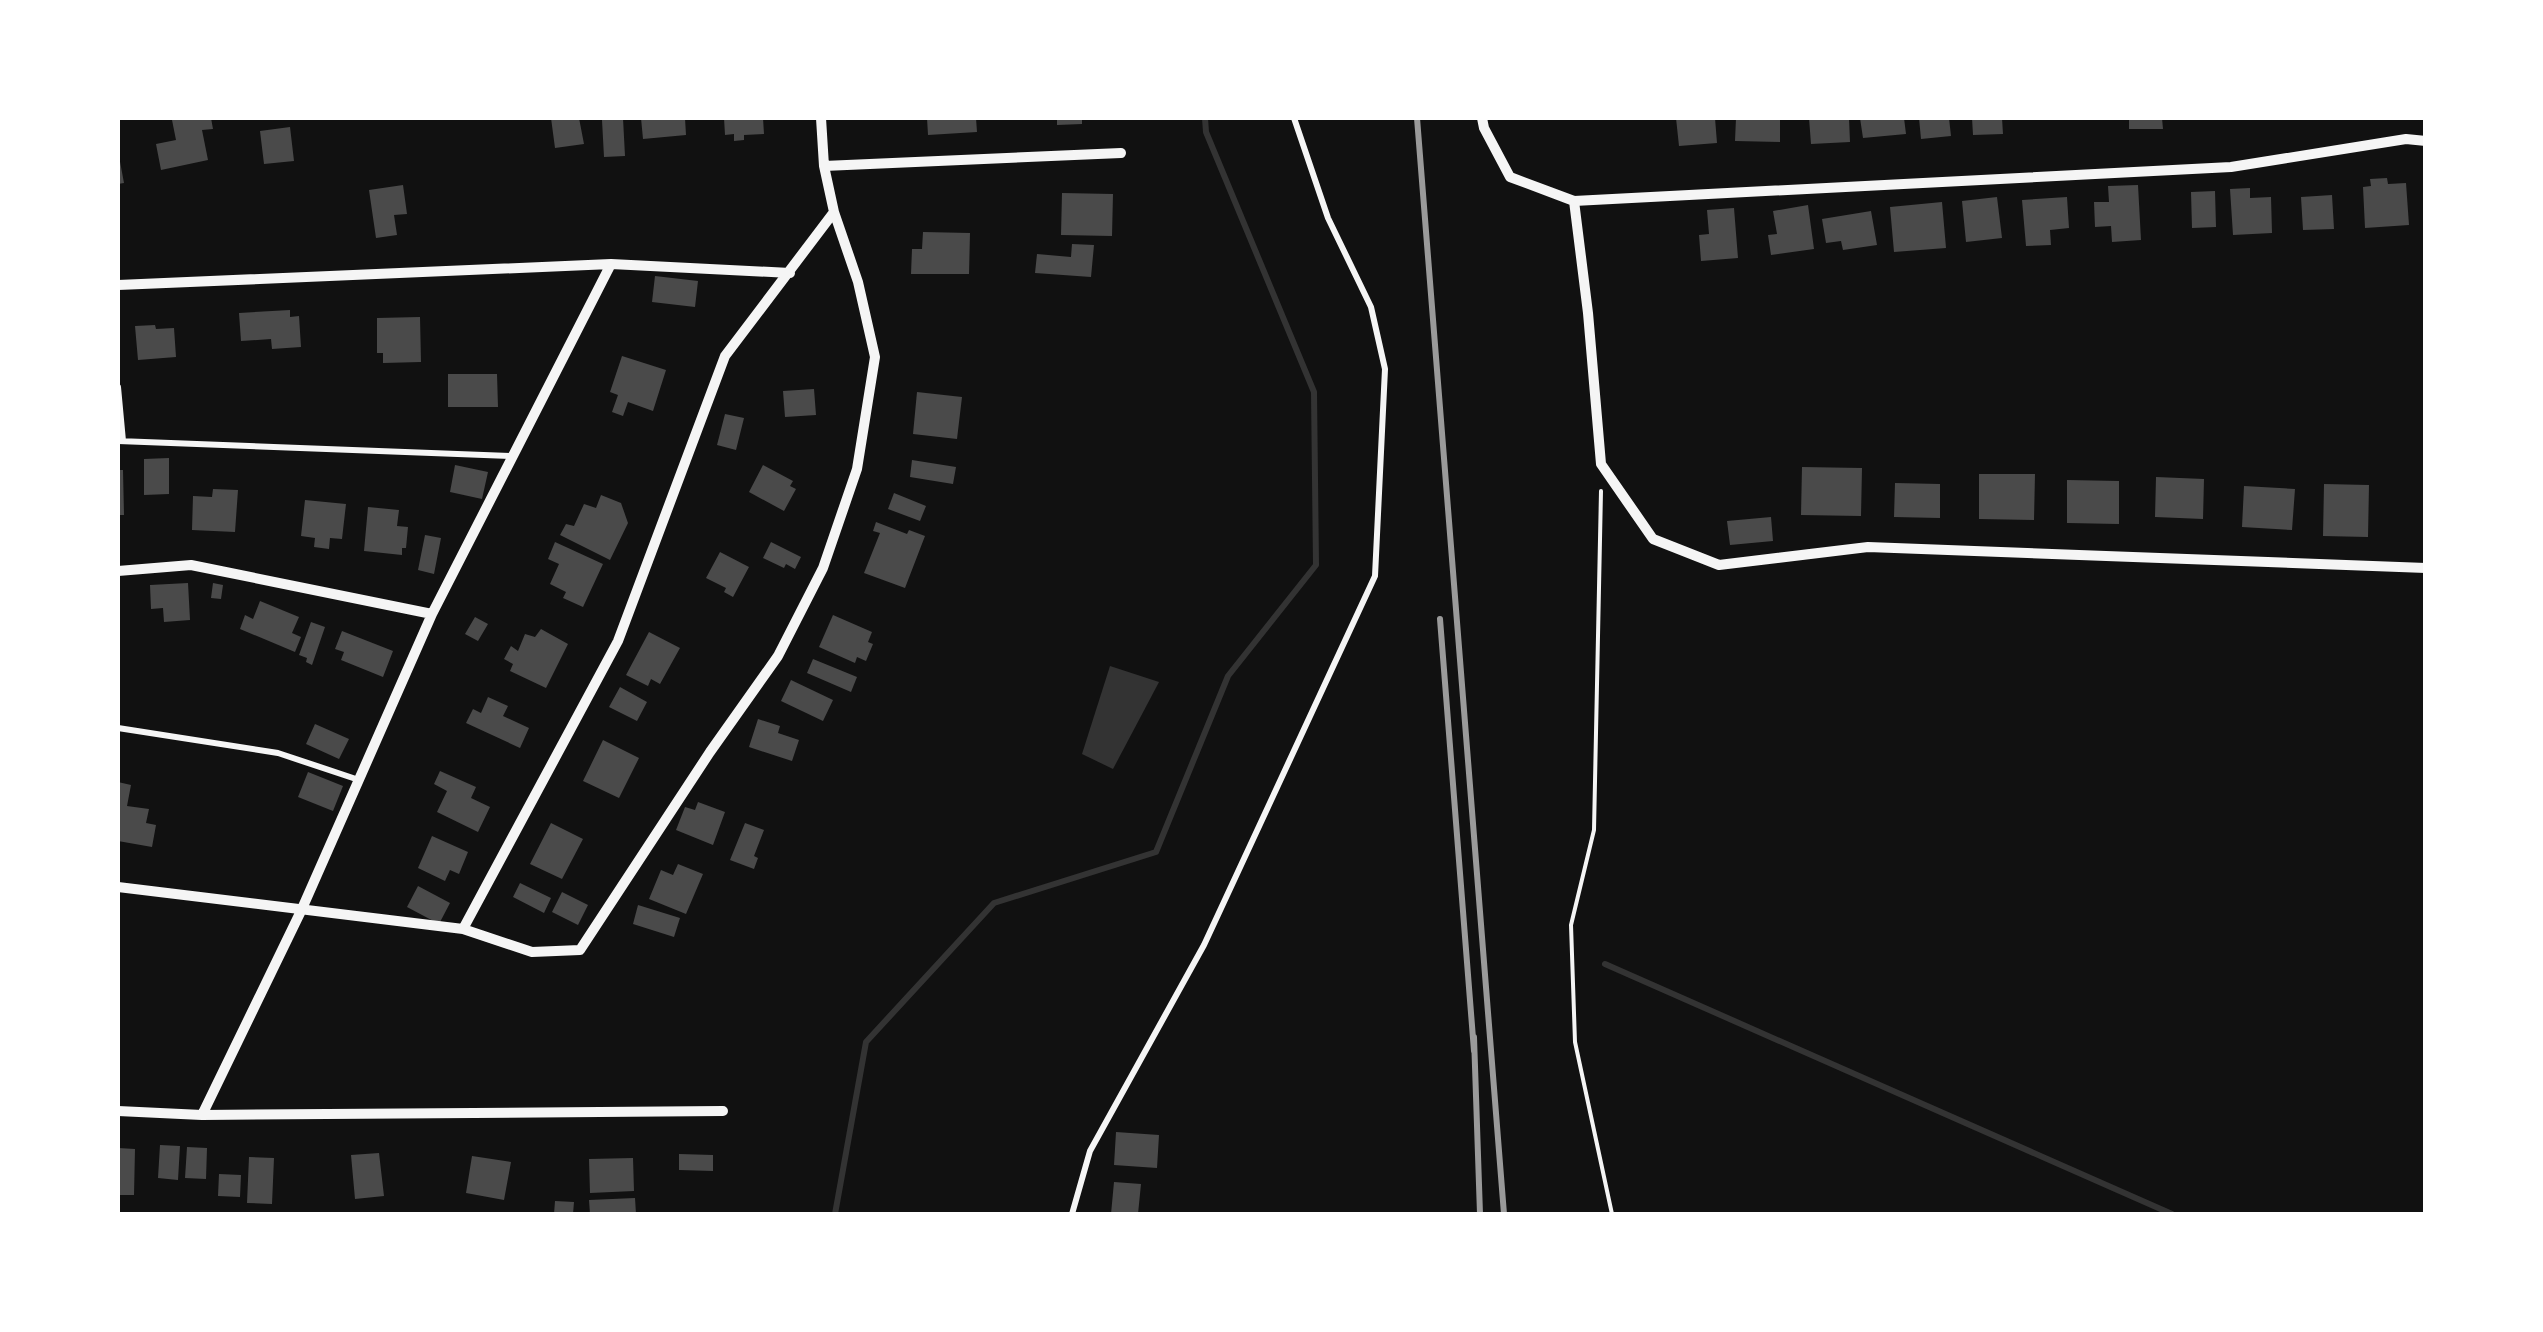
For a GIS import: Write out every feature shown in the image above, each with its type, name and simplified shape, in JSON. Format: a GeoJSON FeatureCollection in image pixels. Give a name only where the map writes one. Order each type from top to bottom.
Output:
{"type":"FeatureCollection","features":[{"type":"Feature","properties":{"kind":"street"},"geometry":{"type":"LineString","coordinates":[[118,886],[463,929],[532,952],[580,950],[778,656],[824,568],[858,469],[875,357],[858,282],[834,212],[824,166],[821,118]]}},
{"type":"Feature","properties":{"kind":"street"},"geometry":{"type":"LineString","coordinates":[[1482,118],[1510,177],[1574,201],[2231,167],[2406,139],[2426,141]]}},
{"type":"Feature","properties":{"kind":"street"},"geometry":{"type":"LineString","coordinates":[[824,166],[1121,153]]}},
{"type":"Feature","properties":{"kind":"street"},"geometry":{"type":"LineString","coordinates":[[1574,201],[1601,464],[1654,539],[1719,565],[1868,547],[2426,568]]}},
{"type":"Feature","properties":{"kind":"street"},"geometry":{"type":"LineString","coordinates":[[463,929],[618,642],[724,356],[834,212]]}},
{"type":"Feature","properties":{"kind":"street"},"geometry":{"type":"LineString","coordinates":[[118,285],[611,264],[790,273]]}},
{"type":"Feature","properties":{"kind":"street"},"geometry":{"type":"LineString","coordinates":[[202,1115],[301,911],[432,614],[611,264]]}},
{"type":"Feature","properties":{"kind":"street"},"geometry":{"type":"LineString","coordinates":[[118,570],[191,565],[432,614]]}},
{"type":"Feature","properties":{"kind":"street"},"geometry":{"type":"LineString","coordinates":[[118,1111],[202,1115],[722,1111]]}},
{"type":"Feature","properties":{"kind":"lane"},"geometry":{"type":"LineString","coordinates":[[1072,1214],[1090,1151],[1204,945],[1376,576],[1385,369],[1371,307],[1328,218],[1294,118]]}},
{"type":"Feature","properties":{"kind":"lane"},"geometry":{"type":"LineString","coordinates":[[118,387],[120,441],[513,456]]}},
{"type":"Feature","properties":{"kind":"lane"},"geometry":{"type":"LineString","coordinates":[[118,728],[278,753],[359,780]]}},
{"type":"Feature","properties":{"kind":"path"},"geometry":{"type":"LineString","coordinates":[[1601,464],[1594,830],[1571,926],[1574,1042],[1612,1214]]}},
{"type":"Feature","properties":{"kind":"shaded area"},"geometry":{"type":"Polygon","coordinates":[[[1110,666],[1159,682],[1113,769],[1082,754],[1110,666]]]}},
{"type":"Feature","properties":{"kind":"building"},"geometry":{"type":"Polygon","coordinates":[[[211,118],[213,129],[202,130],[208,160],[161,170],[156,144],[176,140],[172,120],[211,118]]]}},
{"type":"Feature","properties":{"kind":"building"},"geometry":{"type":"Polygon","coordinates":[[[551,118],[579,118],[584,144],[555,148],[551,118]]]}},
{"type":"Feature","properties":{"kind":"building"},"geometry":{"type":"Polygon","coordinates":[[[623,118],[625,156],[604,157],[602,120],[623,118]]]}},
{"type":"Feature","properties":{"kind":"building"},"geometry":{"type":"Polygon","coordinates":[[[641,118],[685,118],[686,135],[643,139],[641,118]]]}},
{"type":"Feature","properties":{"kind":"building"},"geometry":{"type":"Polygon","coordinates":[[[724,118],[763,118],[764,134],[744,135],[744,140],[734,141],[734,134],[725,135],[724,118]]]}},
{"type":"Feature","properties":{"kind":"building"},"geometry":{"type":"Polygon","coordinates":[[[927,118],[976,118],[977,132],[928,135],[927,118]]]}},
{"type":"Feature","properties":{"kind":"building"},"geometry":{"type":"Polygon","coordinates":[[[1057,118],[1082,118],[1082,124],[1057,125],[1057,118]]]}},
{"type":"Feature","properties":{"kind":"building"},"geometry":{"type":"Polygon","coordinates":[[[1676,118],[1715,118],[1717,143],[1679,146],[1676,118]]]}},
{"type":"Feature","properties":{"kind":"building"},"geometry":{"type":"Polygon","coordinates":[[[1736,118],[1780,118],[1780,142],[1735,141],[1736,118]]]}},
{"type":"Feature","properties":{"kind":"building"},"geometry":{"type":"Polygon","coordinates":[[[1809,118],[1849,118],[1850,142],[1811,144],[1809,118]]]}},
{"type":"Feature","properties":{"kind":"building"},"geometry":{"type":"Polygon","coordinates":[[[1860,118],[1904,118],[1906,134],[1863,138],[1860,118]]]}},
{"type":"Feature","properties":{"kind":"building"},"geometry":{"type":"Polygon","coordinates":[[[1919,118],[1949,118],[1951,136],[1921,139],[1919,118]]]}},
{"type":"Feature","properties":{"kind":"building"},"geometry":{"type":"Polygon","coordinates":[[[1972,118],[2002,118],[2003,134],[1973,135],[1972,118]]]}},
{"type":"Feature","properties":{"kind":"building"},"geometry":{"type":"Polygon","coordinates":[[[2129,118],[2162,118],[2163,129],[2129,129],[2129,118]]]}},
{"type":"Feature","properties":{"kind":"building"},"geometry":{"type":"Polygon","coordinates":[[[290,127],[294,161],[264,164],[260,131],[290,127]]]}},
{"type":"Feature","properties":{"kind":"building"},"geometry":{"type":"Polygon","coordinates":[[[118,151],[124,183],[118,184],[118,151]]]}},
{"type":"Feature","properties":{"kind":"building"},"geometry":{"type":"Polygon","coordinates":[[[2387,178],[2388,184],[2406,183],[2409,225],[2365,228],[2363,187],[2371,186],[2370,179],[2387,178]]]}},
{"type":"Feature","properties":{"kind":"building"},"geometry":{"type":"Polygon","coordinates":[[[403,185],[407,214],[394,215],[397,235],[376,238],[369,190],[403,185]]]}},
{"type":"Feature","properties":{"kind":"building"},"geometry":{"type":"Polygon","coordinates":[[[2138,185],[2141,240],[2112,242],[2111,226],[2095,227],[2094,202],[2109,202],[2108,186],[2138,185]]]}},
{"type":"Feature","properties":{"kind":"building"},"geometry":{"type":"Polygon","coordinates":[[[2250,188],[2250,198],[2271,197],[2272,233],[2233,235],[2230,189],[2250,188]]]}},
{"type":"Feature","properties":{"kind":"building"},"geometry":{"type":"Polygon","coordinates":[[[2215,191],[2216,227],[2192,228],[2191,192],[2215,191]]]}},
{"type":"Feature","properties":{"kind":"building"},"geometry":{"type":"Polygon","coordinates":[[[1062,193],[1113,194],[1112,236],[1061,235],[1062,193]]]}},
{"type":"Feature","properties":{"kind":"building"},"geometry":{"type":"Polygon","coordinates":[[[2332,195],[2334,229],[2303,230],[2301,197],[2332,195]]]}},
{"type":"Feature","properties":{"kind":"building"},"geometry":{"type":"Polygon","coordinates":[[[1997,197],[2002,238],[1966,242],[1962,201],[1997,197]]]}},
{"type":"Feature","properties":{"kind":"building"},"geometry":{"type":"Polygon","coordinates":[[[2067,197],[2069,228],[2050,230],[2051,245],[2026,246],[2022,200],[2067,197]]]}},
{"type":"Feature","properties":{"kind":"building"},"geometry":{"type":"Polygon","coordinates":[[[1942,202],[1946,248],[1894,252],[1890,207],[1942,202]]]}},
{"type":"Feature","properties":{"kind":"building"},"geometry":{"type":"Polygon","coordinates":[[[1808,205],[1814,249],[1771,255],[1768,235],[1777,234],[1773,211],[1808,205]]]}},
{"type":"Feature","properties":{"kind":"building"},"geometry":{"type":"Polygon","coordinates":[[[1734,208],[1738,258],[1701,261],[1699,235],[1709,234],[1707,210],[1734,208]]]}},
{"type":"Feature","properties":{"kind":"building"},"geometry":{"type":"Polygon","coordinates":[[[1871,211],[1877,245],[1843,250],[1841,241],[1826,243],[1822,219],[1871,211]]]}},
{"type":"Feature","properties":{"kind":"building"},"geometry":{"type":"Polygon","coordinates":[[[923,232],[970,233],[969,274],[911,274],[912,249],[922,249],[923,232]]]}},
{"type":"Feature","properties":{"kind":"building"},"geometry":{"type":"Polygon","coordinates":[[[1072,244],[1094,245],[1091,277],[1035,273],[1037,254],[1071,257],[1072,244]]]}},
{"type":"Feature","properties":{"kind":"building"},"geometry":{"type":"Polygon","coordinates":[[[655,276],[698,281],[695,307],[652,302],[655,276]]]}},
{"type":"Feature","properties":{"kind":"building"},"geometry":{"type":"Polygon","coordinates":[[[290,310],[290,317],[299,316],[301,347],[272,349],[271,339],[241,341],[239,313],[290,310]]]}},
{"type":"Feature","properties":{"kind":"building"},"geometry":{"type":"Polygon","coordinates":[[[420,317],[421,362],[383,363],[383,353],[377,353],[377,318],[420,317]]]}},
{"type":"Feature","properties":{"kind":"building"},"geometry":{"type":"Polygon","coordinates":[[[155,325],[156,329],[174,328],[176,357],[138,360],[135,326],[155,325]]]}},
{"type":"Feature","properties":{"kind":"building"},"geometry":{"type":"Polygon","coordinates":[[[622,356],[666,370],[653,411],[628,402],[623,416],[612,412],[618,395],[610,392],[622,356]]]}},
{"type":"Feature","properties":{"kind":"building"},"geometry":{"type":"Polygon","coordinates":[[[448,374],[497,374],[498,407],[448,407],[448,374]]]}},
{"type":"Feature","properties":{"kind":"building"},"geometry":{"type":"Polygon","coordinates":[[[814,389],[816,415],[785,417],[783,391],[814,389]]]}},
{"type":"Feature","properties":{"kind":"building"},"geometry":{"type":"Polygon","coordinates":[[[917,392],[962,397],[957,439],[913,434],[917,392]]]}},
{"type":"Feature","properties":{"kind":"building"},"geometry":{"type":"Polygon","coordinates":[[[725,414],[744,418],[736,450],[717,445],[725,414]]]}},
{"type":"Feature","properties":{"kind":"building"},"geometry":{"type":"Polygon","coordinates":[[[169,458],[169,494],[144,495],[144,459],[169,458]]]}},
{"type":"Feature","properties":{"kind":"building"},"geometry":{"type":"Polygon","coordinates":[[[912,460],[956,467],[953,484],[910,477],[912,460]]]}},
{"type":"Feature","properties":{"kind":"building"},"geometry":{"type":"Polygon","coordinates":[[[455,465],[488,472],[482,499],[450,492],[455,465]]]}},
{"type":"Feature","properties":{"kind":"building"},"geometry":{"type":"Polygon","coordinates":[[[763,465],[793,481],[790,486],[796,489],[784,511],[749,492],[763,465]]]}},
{"type":"Feature","properties":{"kind":"building"},"geometry":{"type":"Polygon","coordinates":[[[1802,467],[1862,468],[1861,516],[1801,515],[1802,467]]]}},
{"type":"Feature","properties":{"kind":"building"},"geometry":{"type":"Polygon","coordinates":[[[118,470],[123,470],[124,515],[118,515],[118,470]]]}},
{"type":"Feature","properties":{"kind":"building"},"geometry":{"type":"Polygon","coordinates":[[[1979,474],[2035,474],[2034,520],[1979,519],[1979,474]]]}},
{"type":"Feature","properties":{"kind":"building"},"geometry":{"type":"Polygon","coordinates":[[[2156,477],[2204,479],[2203,519],[2155,517],[2156,477]]]}},
{"type":"Feature","properties":{"kind":"building"},"geometry":{"type":"Polygon","coordinates":[[[2067,480],[2119,481],[2119,524],[2067,523],[2067,480]]]}},
{"type":"Feature","properties":{"kind":"building"},"geometry":{"type":"Polygon","coordinates":[[[1895,483],[1940,484],[1940,518],[1894,517],[1895,483]]]}},
{"type":"Feature","properties":{"kind":"building"},"geometry":{"type":"Polygon","coordinates":[[[2324,484],[2369,485],[2368,537],[2323,536],[2324,484]]]}},
{"type":"Feature","properties":{"kind":"building"},"geometry":{"type":"Polygon","coordinates":[[[2244,486],[2295,489],[2292,530],[2242,527],[2244,486]]]}},
{"type":"Feature","properties":{"kind":"building"},"geometry":{"type":"Polygon","coordinates":[[[213,489],[238,490],[235,532],[192,530],[193,496],[212,497],[213,489]]]}},
{"type":"Feature","properties":{"kind":"building"},"geometry":{"type":"Polygon","coordinates":[[[894,493],[926,506],[920,521],[888,509],[894,493]]]}},
{"type":"Feature","properties":{"kind":"building"},"geometry":{"type":"Polygon","coordinates":[[[601,495],[621,503],[628,523],[610,560],[560,535],[566,524],[574,526],[584,504],[596,508],[601,495]]]}},
{"type":"Feature","properties":{"kind":"building"},"geometry":{"type":"Polygon","coordinates":[[[305,500],[346,504],[342,539],[330,538],[329,549],[314,547],[315,538],[301,536],[305,500]]]}},
{"type":"Feature","properties":{"kind":"building"},"geometry":{"type":"Polygon","coordinates":[[[368,507],[399,510],[397,526],[408,527],[402,555],[364,551],[368,507]]]}},
{"type":"Feature","properties":{"kind":"building"},"geometry":{"type":"Polygon","coordinates":[[[1771,517],[1773,541],[1730,545],[1727,521],[1771,517]]]}},
{"type":"Feature","properties":{"kind":"building"},"geometry":{"type":"Polygon","coordinates":[[[876,522],[907,534],[909,530],[925,536],[905,588],[864,573],[880,533],[873,531],[876,522]]]}},
{"type":"Feature","properties":{"kind":"building"},"geometry":{"type":"Polygon","coordinates":[[[425,535],[441,538],[434,574],[418,570],[425,535]]]}},
{"type":"Feature","properties":{"kind":"building"},"geometry":{"type":"Polygon","coordinates":[[[555,542],[603,564],[583,607],[563,598],[566,592],[550,584],[559,564],[548,559],[555,542]]]}},
{"type":"Feature","properties":{"kind":"building"},"geometry":{"type":"Polygon","coordinates":[[[771,542],[801,557],[795,569],[763,558],[771,542]]]}},
{"type":"Feature","properties":{"kind":"building"},"geometry":{"type":"Polygon","coordinates":[[[720,552],[749,567],[733,597],[724,592],[726,588],[706,578],[720,552]]]}},
{"type":"Feature","properties":{"kind":"building"},"geometry":{"type":"Polygon","coordinates":[[[188,583],[190,620],[164,622],[163,608],[151,609],[150,585],[188,583]]]}},
{"type":"Feature","properties":{"kind":"building"},"geometry":{"type":"Polygon","coordinates":[[[213,583],[223,585],[221,599],[211,598],[213,583]]]}},
{"type":"Feature","properties":{"kind":"building"},"geometry":{"type":"Polygon","coordinates":[[[260,601],[299,617],[292,633],[301,637],[295,652],[240,629],[245,615],[253,619],[260,601]]]}},
{"type":"Feature","properties":{"kind":"building"},"geometry":{"type":"Polygon","coordinates":[[[833,615],[872,632],[868,642],[873,644],[866,661],[857,657],[855,663],[819,647],[833,615]]]}},
{"type":"Feature","properties":{"kind":"building"},"geometry":{"type":"Polygon","coordinates":[[[475,617],[488,624],[478,641],[465,634],[475,617]]]}},
{"type":"Feature","properties":{"kind":"building"},"geometry":{"type":"Polygon","coordinates":[[[311,622],[325,627],[312,665],[299,655],[311,622]]]}},
{"type":"Feature","properties":{"kind":"building"},"geometry":{"type":"Polygon","coordinates":[[[541,629],[568,644],[546,688],[510,671],[513,664],[504,659],[511,646],[518,651],[525,634],[535,637],[541,629]]]}},
{"type":"Feature","properties":{"kind":"building"},"geometry":{"type":"Polygon","coordinates":[[[342,631],[393,651],[383,677],[341,660],[344,652],[335,649],[342,631]]]}},
{"type":"Feature","properties":{"kind":"building"},"geometry":{"type":"Polygon","coordinates":[[[649,632],[680,648],[660,684],[651,679],[648,686],[626,675],[649,632]]]}},
{"type":"Feature","properties":{"kind":"building"},"geometry":{"type":"Polygon","coordinates":[[[813,659],[857,677],[851,692],[807,673],[813,659]]]}},
{"type":"Feature","properties":{"kind":"building"},"geometry":{"type":"Polygon","coordinates":[[[791,680],[833,700],[823,721],[781,701],[791,680]]]}},
{"type":"Feature","properties":{"kind":"building"},"geometry":{"type":"Polygon","coordinates":[[[620,687],[647,702],[637,721],[609,707],[620,687]]]}},
{"type":"Feature","properties":{"kind":"building"},"geometry":{"type":"Polygon","coordinates":[[[488,697],[508,706],[503,716],[529,728],[520,748],[466,723],[473,709],[481,713],[488,697]]]}},
{"type":"Feature","properties":{"kind":"building"},"geometry":{"type":"Polygon","coordinates":[[[758,719],[780,726],[778,733],[799,740],[792,761],[749,747],[758,719]]]}},
{"type":"Feature","properties":{"kind":"building"},"geometry":{"type":"Polygon","coordinates":[[[315,724],[349,739],[339,759],[306,744],[315,724]]]}},
{"type":"Feature","properties":{"kind":"building"},"geometry":{"type":"Polygon","coordinates":[[[603,740],[639,758],[619,798],[583,781],[603,740]]]}},
{"type":"Feature","properties":{"kind":"building"},"geometry":{"type":"Polygon","coordinates":[[[440,771],[476,787],[471,798],[490,807],[478,832],[437,812],[447,791],[434,784],[440,771]]]}},
{"type":"Feature","properties":{"kind":"building"},"geometry":{"type":"Polygon","coordinates":[[[308,772],[343,786],[333,811],[298,797],[308,772]]]}},
{"type":"Feature","properties":{"kind":"building"},"geometry":{"type":"Polygon","coordinates":[[[118,782],[131,785],[127,806],[149,809],[146,823],[156,825],[152,847],[118,841],[118,782]]]}},
{"type":"Feature","properties":{"kind":"building"},"geometry":{"type":"Polygon","coordinates":[[[698,802],[725,812],[713,845],[676,830],[685,807],[695,810],[698,802]]]}},
{"type":"Feature","properties":{"kind":"building"},"geometry":{"type":"Polygon","coordinates":[[[551,823],[583,839],[562,879],[530,864],[551,823]]]}},
{"type":"Feature","properties":{"kind":"building"},"geometry":{"type":"Polygon","coordinates":[[[745,823],[764,830],[754,856],[758,858],[754,869],[730,860],[745,823]]]}},
{"type":"Feature","properties":{"kind":"building"},"geometry":{"type":"Polygon","coordinates":[[[432,836],[468,852],[459,874],[450,870],[445,881],[418,868],[432,836]]]}},
{"type":"Feature","properties":{"kind":"building"},"geometry":{"type":"Polygon","coordinates":[[[678,864],[703,874],[686,914],[649,899],[661,870],[673,875],[678,864]]]}},
{"type":"Feature","properties":{"kind":"building"},"geometry":{"type":"Polygon","coordinates":[[[520,883],[551,898],[544,913],[513,897],[520,883]]]}},
{"type":"Feature","properties":{"kind":"building"},"geometry":{"type":"Polygon","coordinates":[[[418,886],[450,903],[439,924],[407,907],[418,886]]]}},
{"type":"Feature","properties":{"kind":"building"},"geometry":{"type":"Polygon","coordinates":[[[562,892],[588,905],[578,925],[552,912],[562,892]]]}},
{"type":"Feature","properties":{"kind":"building"},"geometry":{"type":"Polygon","coordinates":[[[638,905],[680,918],[674,937],[633,924],[638,905]]]}},
{"type":"Feature","properties":{"kind":"building"},"geometry":{"type":"Polygon","coordinates":[[[1116,1132],[1159,1135],[1157,1168],[1114,1165],[1116,1132]]]}},
{"type":"Feature","properties":{"kind":"building"},"geometry":{"type":"Polygon","coordinates":[[[160,1145],[180,1146],[178,1180],[158,1178],[160,1145]]]}},
{"type":"Feature","properties":{"kind":"building"},"geometry":{"type":"Polygon","coordinates":[[[187,1147],[207,1148],[206,1179],[185,1178],[187,1147]]]}},
{"type":"Feature","properties":{"kind":"building"},"geometry":{"type":"Polygon","coordinates":[[[118,1148],[135,1149],[134,1195],[118,1195],[118,1148]]]}},
{"type":"Feature","properties":{"kind":"building"},"geometry":{"type":"Polygon","coordinates":[[[379,1153],[384,1196],[355,1199],[351,1155],[379,1153]]]}},
{"type":"Feature","properties":{"kind":"building"},"geometry":{"type":"Polygon","coordinates":[[[679,1154],[713,1155],[713,1171],[679,1170],[679,1154]]]}},
{"type":"Feature","properties":{"kind":"building"},"geometry":{"type":"Polygon","coordinates":[[[472,1156],[511,1162],[504,1200],[466,1193],[472,1156]]]}},
{"type":"Feature","properties":{"kind":"building"},"geometry":{"type":"Polygon","coordinates":[[[249,1157],[274,1158],[272,1204],[247,1203],[249,1157]]]}},
{"type":"Feature","properties":{"kind":"building"},"geometry":{"type":"Polygon","coordinates":[[[633,1158],[634,1191],[590,1193],[589,1159],[633,1158]]]}},
{"type":"Feature","properties":{"kind":"building"},"geometry":{"type":"Polygon","coordinates":[[[219,1174],[241,1175],[240,1197],[218,1196],[219,1174]]]}},
{"type":"Feature","properties":{"kind":"building"},"geometry":{"type":"Polygon","coordinates":[[[1114,1182],[1141,1184],[1138,1214],[1111,1214],[1114,1182]]]}},
{"type":"Feature","properties":{"kind":"building"},"geometry":{"type":"Polygon","coordinates":[[[635,1198],[636,1214],[590,1214],[589,1200],[635,1198]]]}},
{"type":"Feature","properties":{"kind":"building"},"geometry":{"type":"Polygon","coordinates":[[[555,1201],[574,1202],[573,1214],[554,1214],[555,1201]]]}},
{"type":"Feature","properties":{"kind":"waterway"},"geometry":{"type":"LineString","coordinates":[[835,1214],[866,1042],[994,903],[1156,852],[1228,676],[1316,565],[1314,392],[1206,132],[1205,118]]}},
{"type":"Feature","properties":{"kind":"waterway"},"geometry":{"type":"LineString","coordinates":[[1605,964],[2172,1214]]}},
{"type":"Feature","properties":{"kind":"railway"},"geometry":{"type":"LineString","coordinates":[[1417,118],[1504,1214]]}},
{"type":"Feature","properties":{"kind":"railway"},"geometry":{"type":"LineString","coordinates":[[1440,619],[1474,1051]]}},
{"type":"Feature","properties":{"kind":"railway"},"geometry":{"type":"LineString","coordinates":[[1474,1037],[1480,1214]]}}]}
